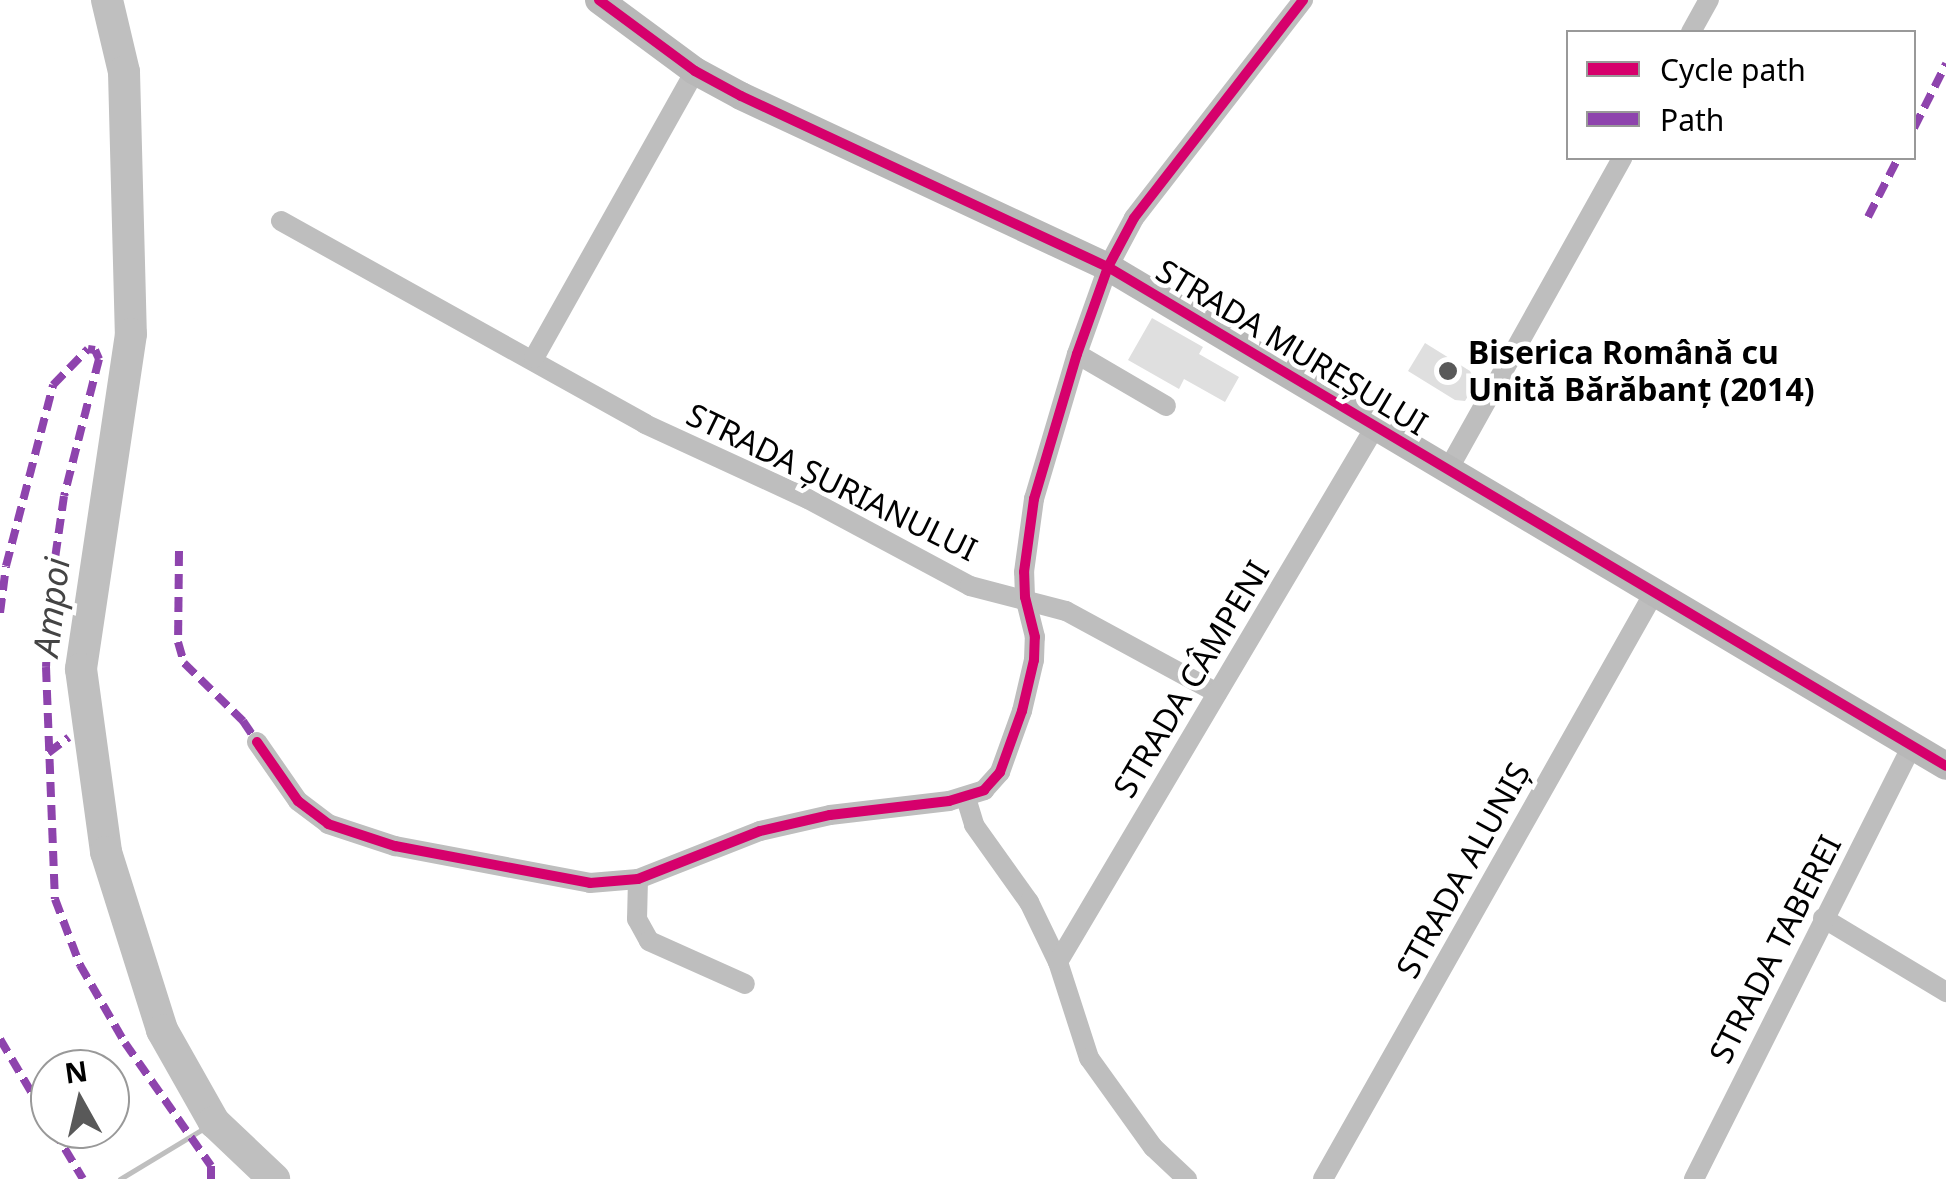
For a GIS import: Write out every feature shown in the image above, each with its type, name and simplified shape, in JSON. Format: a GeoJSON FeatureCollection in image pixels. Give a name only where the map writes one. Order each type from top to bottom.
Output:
{"type":"FeatureCollection","features":[{"type":"Feature","properties":{"kind":"street","name":"STRADA MUREȘULUI"},"geometry":{"type":"LineString","coordinates":[[599,0],[696,71],[1108,267],[1946,766]]}},
{"type":"Feature","properties":{"kind":"street"},"geometry":{"type":"LineString","coordinates":[[257,742],[298,802],[328,824],[358,836],[564,880],[638,879],[760,831],[830,815],[966,798],[984,790],[1000,772],[1022,711],[1035,636],[1024,597],[1025,544],[1076,354],[1108,267],[1134,218],[1302,0]]}},
{"type":"Feature","properties":{"kind":"street"},"geometry":{"type":"LineString","coordinates":[[1692,30],[1709,0]]}},
{"type":"Feature","properties":{"kind":"street"},"geometry":{"type":"LineString","coordinates":[[534,358],[696,71]]}},
{"type":"Feature","properties":{"kind":"street"},"geometry":{"type":"LineString","coordinates":[[1450,468],[1621,160]]}},
{"type":"Feature","properties":{"kind":"street","name":"STRADA ȘURIANULUI"},"geometry":{"type":"LineString","coordinates":[[282,221],[534,358],[645,424],[808,499],[970,586],[1066,611],[1217,693]]}},
{"type":"Feature","properties":{"kind":"street"},"geometry":{"type":"LineString","coordinates":[[1076,354],[1166,406]]}},
{"type":"Feature","properties":{"kind":"street","name":"STRADA CÂMPENI"},"geometry":{"type":"LineString","coordinates":[[1058,962],[1375,428]]}},
{"type":"Feature","properties":{"kind":"street","name":"STRADA ALUNIȘ"},"geometry":{"type":"LineString","coordinates":[[1323,1179],[1654,591]]}},
{"type":"Feature","properties":{"kind":"street","name":"STRADA TABEREI"},"geometry":{"type":"LineString","coordinates":[[1694,1179],[1912,746]]}},
{"type":"Feature","properties":{"kind":"street"},"geometry":{"type":"LineString","coordinates":[[966,798],[974,825],[1029,902],[1058,962],[1089,1058],[1153,1147],[1187,1179]]}},
{"type":"Feature","properties":{"kind":"street"},"geometry":{"type":"LineString","coordinates":[[638,879],[637,919],[649,941],[745,984]]}},
{"type":"Feature","properties":{"kind":"street"},"geometry":{"type":"LineString","coordinates":[[1823,918],[1946,992]]}},
{"type":"Feature","properties":{"kind":"building"},"geometry":{"type":"Polygon","coordinates":[[[1152,318],[1203,347],[1199,354],[1239,377],[1225,402],[1184,379],[1179,389],[1128,360],[1152,318]]]}},
{"type":"Feature","properties":{"kind":"building"},"geometry":{"type":"Polygon","coordinates":[[[1425,343],[1470,371],[1476,383],[1465,401],[1455,400],[1408,371],[1425,343]]]}},
{"type":"Feature","properties":{"kind":"waterway","name":"Ampoi"},"geometry":{"type":"LineString","coordinates":[[107,0],[124,72],[131,334],[81,669],[106,852],[162,1030],[214,1122],[274,1179]]}},
{"type":"Feature","properties":{"kind":"waterway"},"geometry":{"type":"LineString","coordinates":[[120,1179],[214,1122]]}},
{"type":"Feature","properties":{"kind":"marked path"},"geometry":{"type":"LineString","coordinates":[[1916,124],[1946,64]]}},
{"type":"Feature","properties":{"kind":"marked path"},"geometry":{"type":"LineString","coordinates":[[1868,217],[1897,160]]}},
{"type":"Feature","properties":{"kind":"marked path"},"geometry":{"type":"LineString","coordinates":[[0,613],[6,566],[53,385],[88,349],[95,350],[99,359],[64,496],[50,593],[46,667],[55,899],[80,965],[125,1043],[211,1166],[211,1179]]}},
{"type":"Feature","properties":{"kind":"marked path"},"geometry":{"type":"LineString","coordinates":[[179,551],[178,642],[184,663],[243,721],[257,742]]}},
{"type":"Feature","properties":{"kind":"marked path"},"geometry":{"type":"LineString","coordinates":[[48,753],[69,737]]}},
{"type":"Feature","properties":{"kind":"marked path"},"geometry":{"type":"LineString","coordinates":[[0,1039],[30,1090]]}},
{"type":"Feature","properties":{"kind":"marked path"},"geometry":{"type":"LineString","coordinates":[[65,1149],[83,1179]]}},
{"type":"Feature","properties":{"kind":"cycle path"},"geometry":{"type":"LineString","coordinates":[[599,0],[695,71],[741,96],[1108,267],[1946,766]]}},
{"type":"Feature","properties":{"kind":"cycle path"},"geometry":{"type":"LineString","coordinates":[[257,742],[298,801],[328,824],[395,846],[590,883],[638,879],[760,831],[830,815],[949,801],[984,790],[1000,772],[1022,711],[1034,660],[1035,637],[1025,597],[1024,572],[1034,499],[1077,354],[1108,267],[1134,218],[1303,0]]}},
{"type":"Feature","properties":{"kind":"place","name":"Biserica Română cu Unită Bărăbanț (2014)"},"geometry":{"type":"Point","coordinates":[1448,371]}}]}
